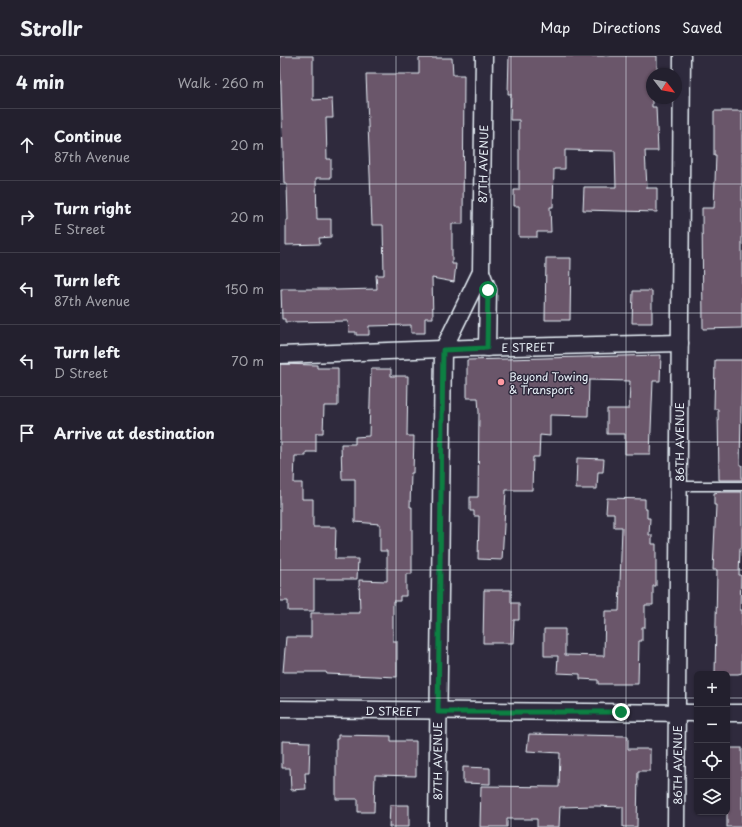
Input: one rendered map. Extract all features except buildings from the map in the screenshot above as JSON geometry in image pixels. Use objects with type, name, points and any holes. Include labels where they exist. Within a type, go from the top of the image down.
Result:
[{"type":"street","name":"87TH AVENUE","points":[[484,56],[481,272],[488,290],[487,348]]},
{"type":"street","name":"86TH AVENUE","points":[[676,827],[682,56]]},
{"type":"street","name":"87TH AVENUE","points":[[437,827],[443,350],[481,272]]},
{"type":"street","name":"E STREET","points":[[280,355],[680,343]]},
{"type":"street","name":"D STREET","points":[[280,709],[438,712],[694,713]]},
{"type":"street","points":[[730,713],[742,713]]},
{"type":"lane","points":[[679,486],[742,486]]},
{"type":"place","name":"Beyond Towing & Transport","points":[[501,382]]},
{"type":"route","points":[[488,290],[487,348],[443,350],[438,712],[621,712]]}]
